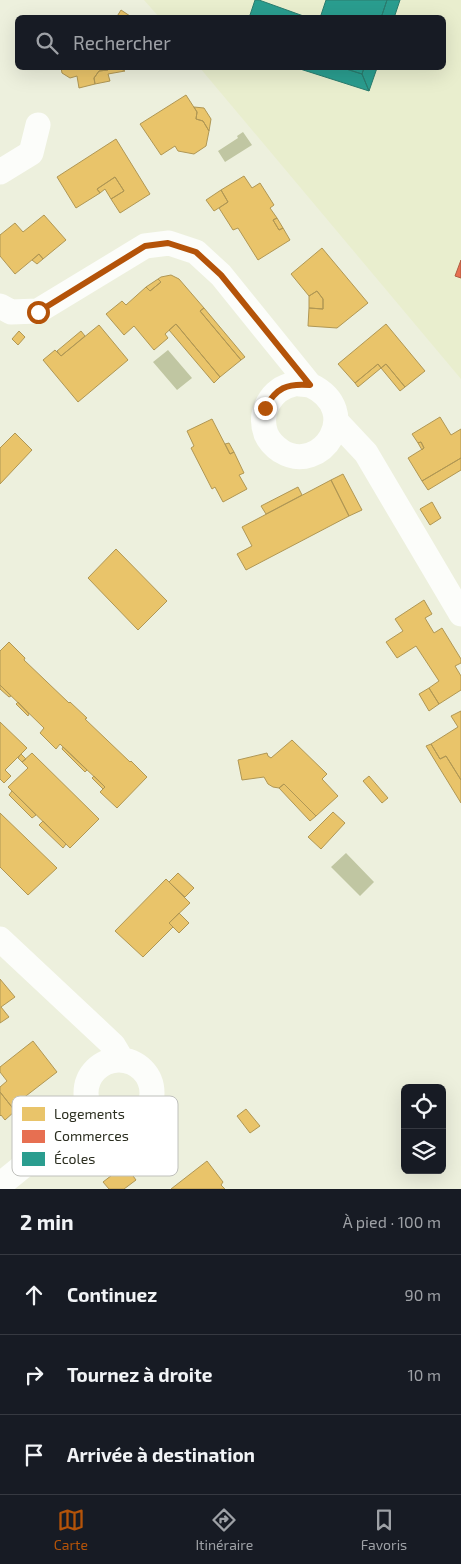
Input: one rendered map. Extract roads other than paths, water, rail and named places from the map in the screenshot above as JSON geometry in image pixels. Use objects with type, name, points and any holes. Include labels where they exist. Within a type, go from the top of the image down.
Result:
[{"type":"street","points":[[0,172],[31,153],[38,125]]},
{"type":"street","points":[[0,306],[11,312],[38,312],[145,246],[168,243],[196,252],[221,275],[310,385]]},
{"type":"street","points":[[296,384],[310,385],[321,390],[335,409],[336,421],[333,435],[325,446],[314,454],[300,457],[286,454],[275,447],[266,436],[263,422],[265,408],[272,396],[283,388],[296,384]]},
{"type":"street","points":[[336,421],[366,453],[461,614]]},
{"type":"street","points":[[0,939],[113,1046],[122,1060]]},
{"type":"street","points":[[85,1096],[87,1081],[100,1064],[111,1060],[122,1060],[132,1062],[142,1069],[152,1087],[152,1096]]},
{"type":"street","points":[[0,1185],[12,1175]]}]
